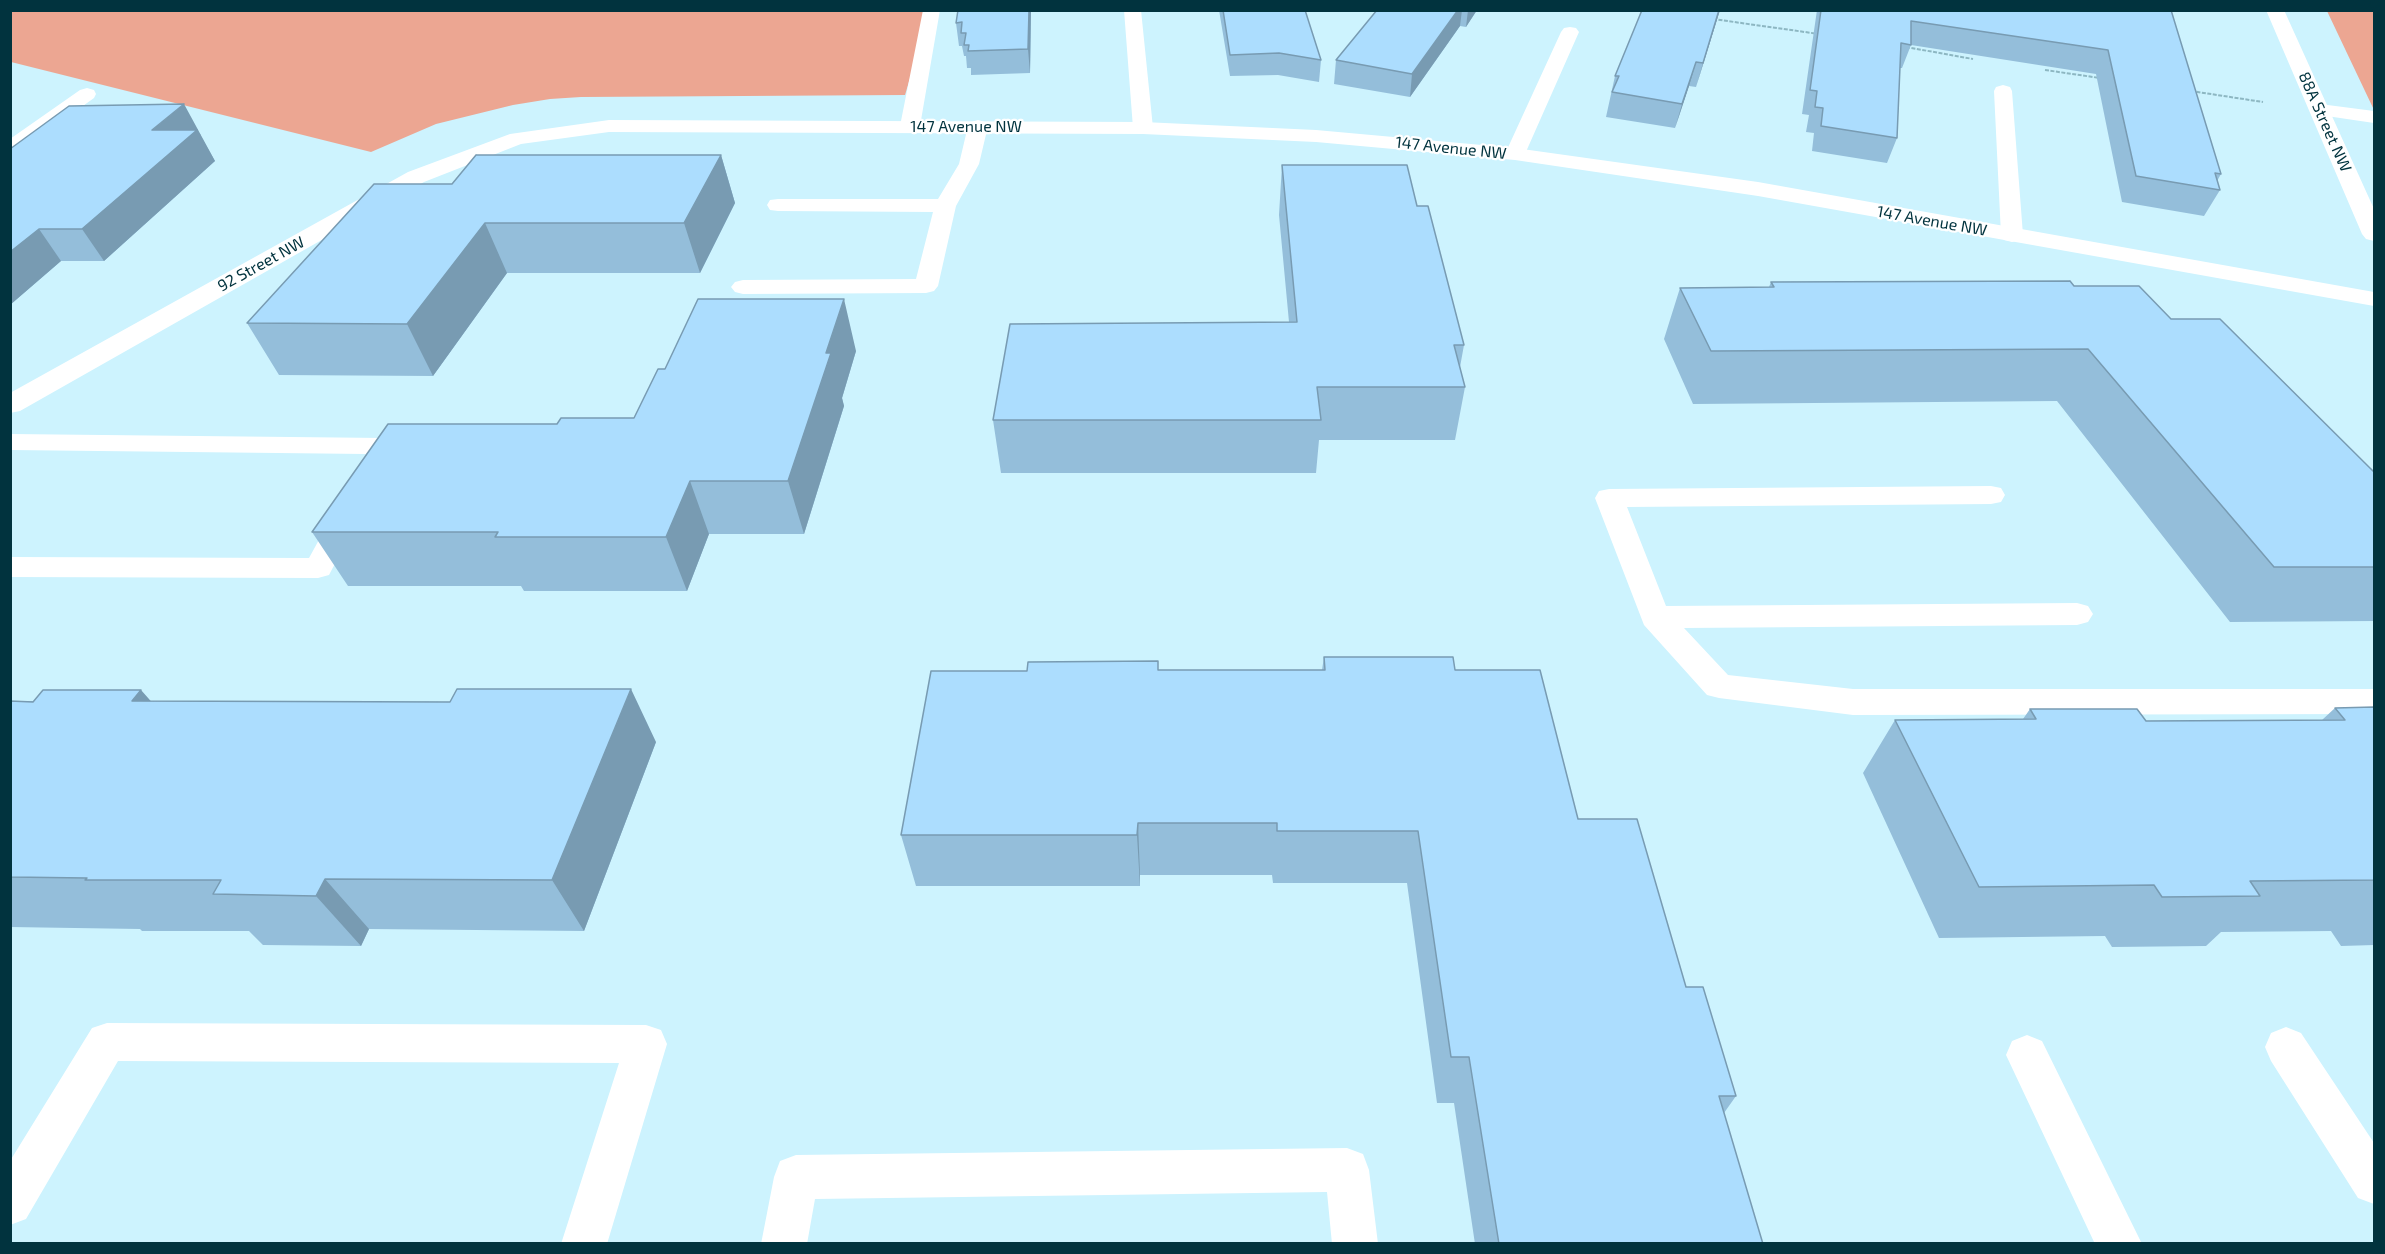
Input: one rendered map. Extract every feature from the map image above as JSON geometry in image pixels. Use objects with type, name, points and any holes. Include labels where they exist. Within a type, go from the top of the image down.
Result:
[{"type":"street","name":"88A Street NW","points":[[2275,10],[2374,234]]},
{"type":"street","name":"147 Avenue NW","points":[[517,138],[609,126],[1143,128],[1316,136],[1515,154],[1758,189],[2374,299]]},
{"type":"street","name":"92 Street NW","points":[[10,405],[416,177],[517,138]]},
{"type":"lane","points":[[910,126],[932,10]]},
{"type":"lane","points":[[1132,10],[1143,128]]},
{"type":"lane","points":[[1515,154],[1570,32]]},
{"type":"lane","points":[[2003,91],[2012,235]]},
{"type":"lane","points":[[10,149],[87,94]]},
{"type":"lane","points":[[2320,110],[2374,117]]},
{"type":"lane","points":[[743,287],[926,286],[945,206],[969,164],[978,126]]},
{"type":"lane","points":[[778,205],[945,206]]},
{"type":"lane","points":[[10,442],[384,446],[318,568],[10,567]]},
{"type":"lane","points":[[1991,495],[1609,498],[1655,616],[1719,686],[1853,702],[2374,702]]},
{"type":"lane","points":[[1655,616],[2077,614]]},
{"type":"lane","points":[[10,1203],[106,1042],[646,1044],[584,1244]]},
{"type":"lane","points":[[2286,1047],[2374,1182]]},
{"type":"lane","points":[[2027,1055],[2119,1244]]},
{"type":"lane","points":[[784,1244],[796,1177],[1347,1170],[1355,1244]]},
{"type":"shaded area","points":[[10,11],[930,11],[905,95],[550,99],[513,105],[436,124],[371,152],[11,62]]},
{"type":"shaded area","points":[[2327,11],[2374,11],[2374,110]]},
{"type":"building","points":[[958,10],[1029,10],[1028,49],[968,51],[969,45],[964,45],[966,33],[961,33],[962,22],[956,23]]},
{"type":"building","points":[[1223,10],[1305,10],[1321,60],[1279,53],[1230,55]]},
{"type":"building","points":[[1377,10],[1458,10],[1412,74],[1336,60]]},
{"type":"building","points":[[1642,10],[1719,10],[1703,63],[1696,62],[1682,104],[1612,92],[1619,76],[1615,76]]},
{"type":"building","points":[[1821,10],[2171,10],[2221,174],[2215,173],[2220,190],[2136,176],[2108,50],[1911,21],[1911,45],[1901,43],[1897,138],[1821,126],[1823,108],[1815,107],[1817,91],[1810,90]]},
{"type":"building","points":[[184,104],[152,130],[197,130],[82,229],[39,229],[10,252],[10,149],[69,106]]},
{"type":"building","points":[[476,155],[721,155],[684,223],[485,223],[407,324],[247,323],[374,184],[452,184]]},
{"type":"building","points":[[1282,165],[1407,165],[1417,206],[1428,206],[1464,345],[1454,345],[1465,387],[1317,387],[1321,420],[993,420],[1010,324],[1297,322]]},
{"type":"building","points":[[2070,281],[2074,286],[2139,286],[2171,319],[2220,319],[2374,472],[2374,567],[2274,567],[2088,349],[1711,351],[1680,288],[1774,287],[1771,282]]},
{"type":"building","points":[[698,299],[844,299],[826,353],[831,353],[788,481],[690,481],[666,537],[495,537],[498,532],[312,532],[388,424],[557,424],[561,418],[634,418],[658,369],[665,369]]},
{"type":"building","points":[[1324,657],[1453,657],[1455,670],[1540,670],[1578,819],[1637,819],[1686,987],[1703,987],[1736,1096],[1719,1096],[1763,1244],[1499,1244],[1469,1057],[1451,1057],[1418,831],[1277,831],[1277,823],[1138,823],[1137,835],[901,835],[931,671],[1027,671],[1028,662],[1158,661],[1158,670],[1325,670]]},
{"type":"building","points":[[457,689],[631,689],[552,880],[325,879],[316,896],[213,894],[221,880],[85,880],[87,878],[10,877],[10,701],[33,702],[43,690],[141,690],[132,701],[450,702]]},
{"type":"building","points":[[2374,707],[2374,880],[2250,881],[2260,896],[2162,897],[2154,885],[1979,887],[1895,720],[2036,719],[2030,709],[2137,709],[2146,721],[2345,720],[2335,708]]}]
